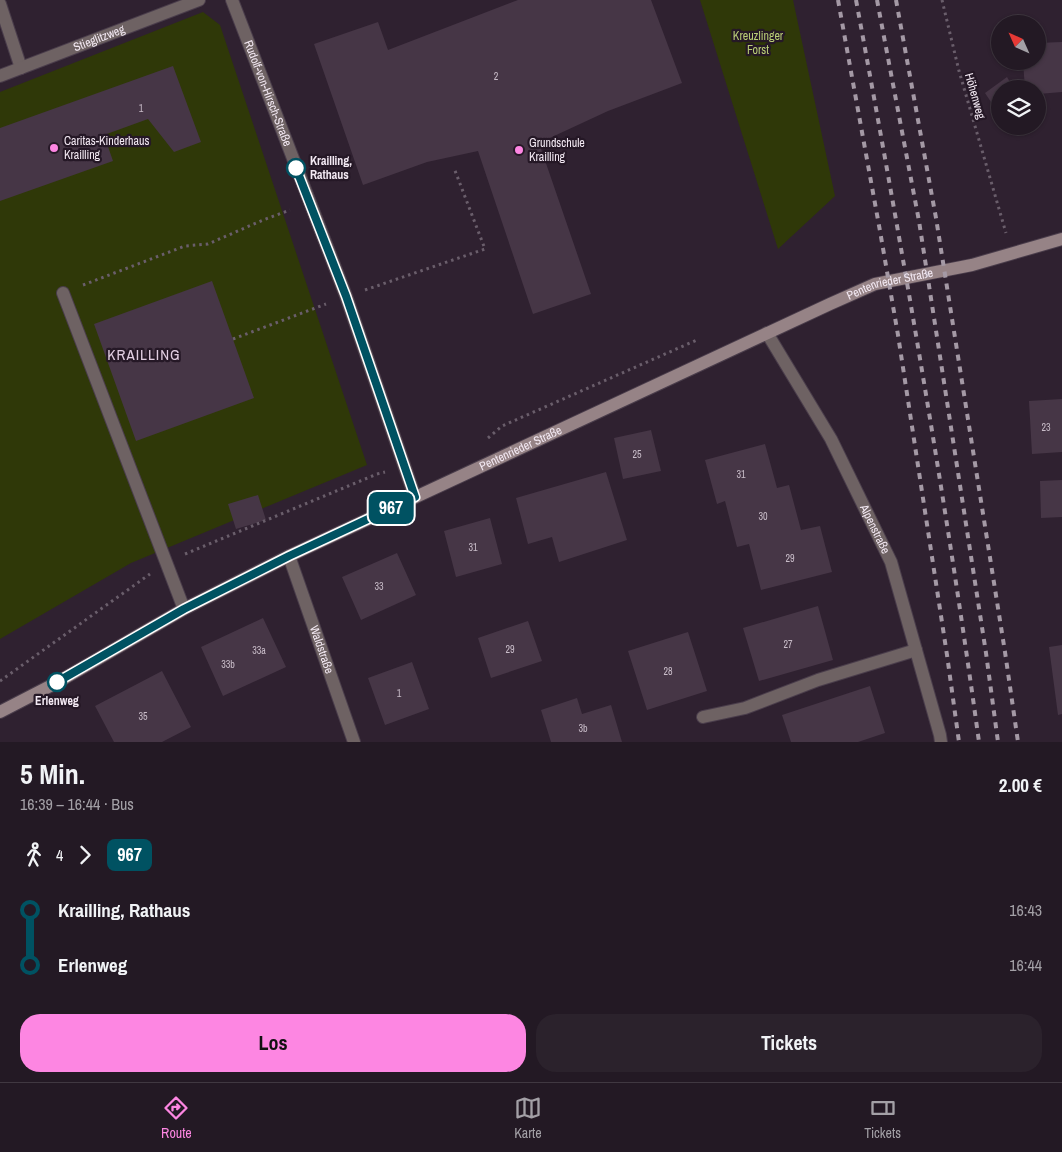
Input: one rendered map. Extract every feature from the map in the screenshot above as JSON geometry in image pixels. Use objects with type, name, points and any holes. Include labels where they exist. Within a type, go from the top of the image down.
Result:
[{"type":"street","name":"Stieglitzweg","points":[[0,76],[199,0]]},
{"type":"street","name":"Rudolf-von-Hirsch-Straße","points":[[232,0],[346,296],[415,497]]},
{"type":"street","points":[[0,4],[22,68]]},
{"type":"street","name":"Pentenrieder Straße","points":[[0,712],[56,683],[184,609],[289,556],[875,284],[972,265],[1062,239]]},
{"type":"street","points":[[63,292],[184,609]]},
{"type":"street","name":"Alpenstraße","points":[[767,333],[832,439],[891,562],[941,742]]},
{"type":"street","name":"Waldstraße","points":[[289,556],[354,742]]},
{"type":"street","points":[[703,717],[745,708],[818,680],[916,650]]},
{"type":"path","name":"Höhenweg","points":[[942,0],[959,71],[1006,232],[1010,253]]},
{"type":"path","points":[[233,339],[346,296],[485,249],[454,168]]},
{"type":"path","points":[[63,292],[185,246],[208,244],[263,220],[310,203]]},
{"type":"green space","name":"Kreuzlinger Forst","points":[[700,0],[793,0],[835,196],[778,249]]},
{"type":"green space","points":[[203,12],[220,25],[367,465],[131,563],[0,639],[0,92]]},
{"type":"building","points":[[518,0],[651,0],[682,83],[608,111],[539,143],[591,294],[533,314],[478,151],[427,162],[363,185],[314,44],[378,22],[388,50]]},
{"type":"building","points":[[1062,42],[1062,92],[1046,93],[1046,80],[1024,80],[1024,70],[1046,70],[1046,43]]},
{"type":"building","points":[[173,66],[201,142],[174,152],[148,119],[104,135],[113,161],[0,201],[0,128]]},
{"type":"building","points":[[991,89],[991,102],[985,93]]},
{"type":"building","points":[[212,281],[254,398],[136,441],[94,324]]},
{"type":"building","points":[[1062,399],[1062,452],[1032,454],[1029,401]]},
{"type":"building","points":[[651,430],[661,471],[623,479],[614,438]]},
{"type":"building","points":[[765,444],[777,488],[789,485],[801,530],[820,526],[832,572],[761,590],[749,544],[737,547],[725,501],[717,504],[705,460]]},
{"type":"building","points":[[606,472],[627,540],[559,562],[552,537],[528,544],[516,498]]},
{"type":"building","points":[[1062,480],[1062,517],[1041,518],[1040,481]]},
{"type":"building","points":[[258,495],[266,520],[236,529],[228,504]]},
{"type":"building","points":[[490,518],[502,564],[456,577],[444,531]]},
{"type":"building","points":[[397,553],[416,595],[361,620],[342,577]]},
{"type":"building","points":[[818,606],[833,660],[759,681],[743,628]]},
{"type":"building","points":[[263,618],[286,667],[223,696],[201,647]]},
{"type":"building","points":[[528,621],[542,661],[491,678],[478,638]]},
{"type":"building","points":[[688,632],[707,691],[647,710],[628,651]]},
{"type":"building","points":[[1062,645],[1062,714],[1058,715],[1049,647]]},
{"type":"building","points":[[412,662],[429,709],[385,725],[368,678]]},
{"type":"building","points":[[162,671],[191,727],[162,742],[114,742],[95,706]]},
{"type":"building","points":[[870,686],[885,733],[858,742],[791,742],[782,715]]},
{"type":"building","points":[[577,698],[582,714],[611,705],[622,742],[551,742],[541,710]]},
{"type":"railway","points":[[838,0],[898,335],[959,742]]},
{"type":"railway","points":[[856,0],[922,371],[952,556],[979,742]]},
{"type":"railway","points":[[877,0],[919,221],[998,742]]},
{"type":"railway","points":[[896,0],[936,218],[1018,742]]},
{"type":"bus line","name":"967","points":[[57,682],[184,609],[289,556],[415,497],[346,296],[296,168]]},
{"type":"place","name":"Caritas-Kinderhaus Krailling","points":[[54,148]]},
{"type":"place","name":"Grundschule Krailling","points":[[519,150]]},
{"type":"place","name":"Krailling, Rathaus","points":[[296,168]]},
{"type":"place","name":"Erlenweg","points":[[57,682]]},
{"type":"district","name":"KRAILLING","points":[[144,354]]}]
